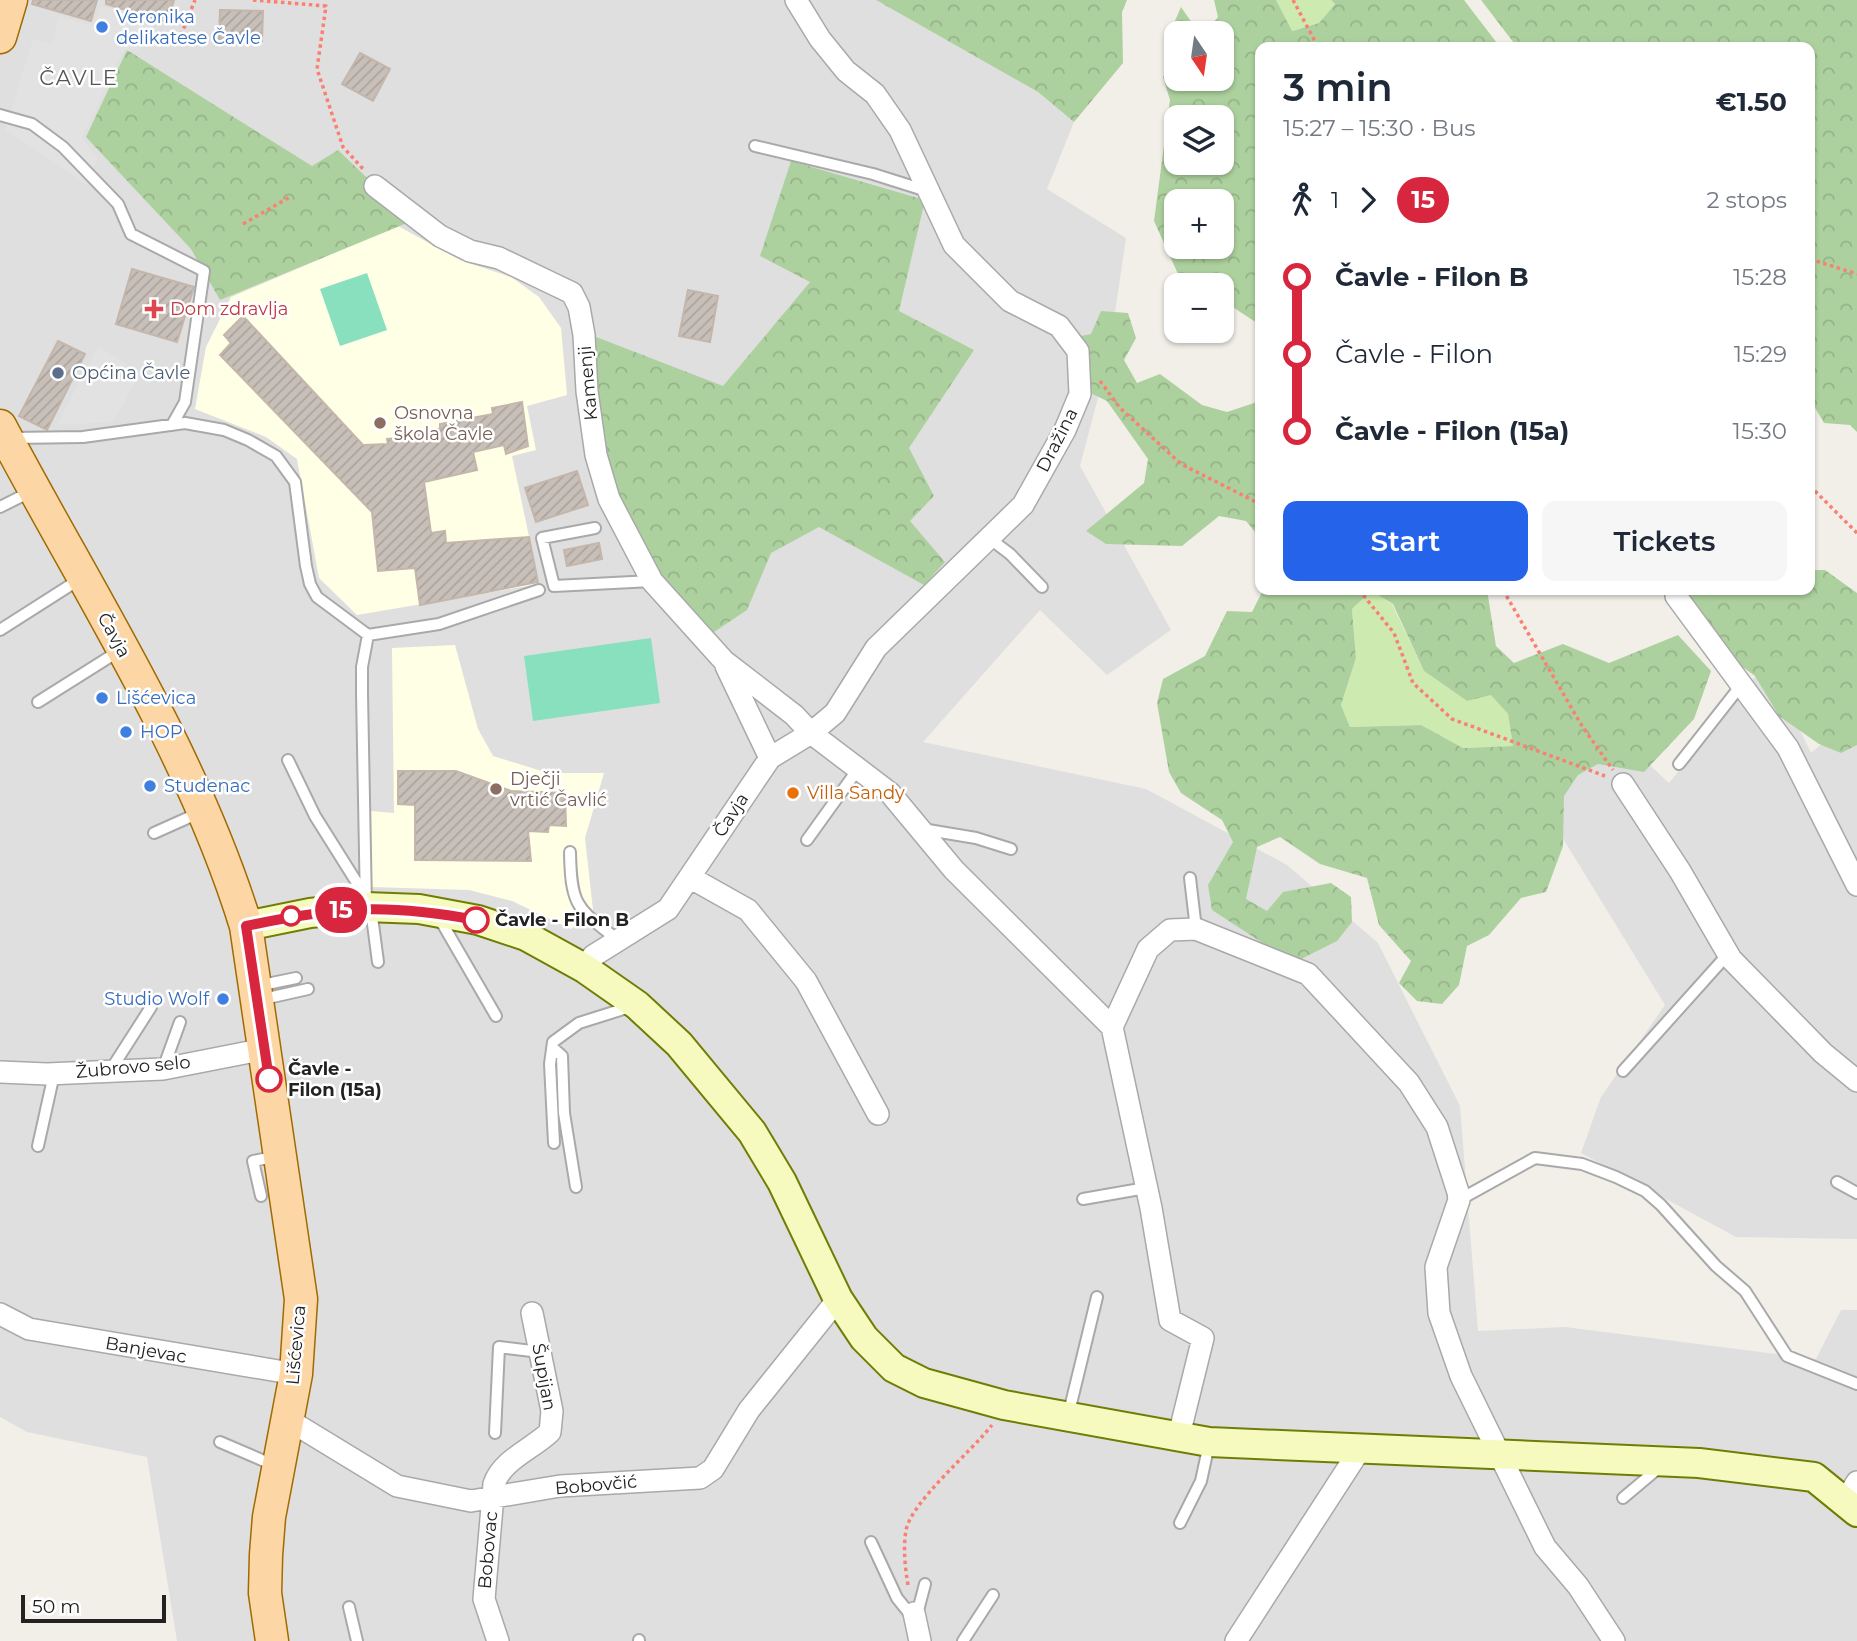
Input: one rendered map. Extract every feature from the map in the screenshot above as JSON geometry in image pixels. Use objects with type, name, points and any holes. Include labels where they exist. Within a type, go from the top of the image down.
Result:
[{"type":"main road","points":[[0,37],[11,0]]},
{"type":"main road","name":"Čavja","points":[[7,444],[183,760],[246,926],[265,1049]]},
{"type":"main road","points":[[246,926],[367,903],[478,920],[526,936],[584,968],[637,1005],[679,1044],[752,1132],[782,1182],[838,1300],[864,1338],[894,1368],[924,1383],[1004,1405],[1209,1442],[1667,1461],[1814,1477],[1853,1499]]},
{"type":"main road","name":"Lišćevica","points":[[265,1049],[301,1299],[296,1374],[278,1467],[266,1555],[265,1593],[272,1641]]},
{"type":"street","points":[[796,0],[820,39],[846,71],[875,94],[900,130],[954,244],[1010,301],[1059,326],[1078,351]]},
{"type":"street","name":"Kamenji","points":[[370,178],[440,236],[470,251],[499,258],[572,293],[579,307],[584,335],[587,391],[596,455],[609,499],[652,581],[724,661],[794,715],[811,733]]},
{"type":"street","name":"Dražina","points":[[811,733],[835,713],[877,648],[1023,505],[1065,430],[1080,394],[1078,351]]},
{"type":"street","points":[[1676,596],[1788,748],[1857,885]]},
{"type":"street","name":"Kamenji","points":[[724,661],[770,758]]},
{"type":"street","points":[[811,733],[890,793],[954,870],[1112,1027],[1170,1320],[1203,1338],[1179,1435]]},
{"type":"street","name":"Čavja","points":[[584,968],[593,956],[668,909],[770,758],[811,733]]},
{"type":"street","points":[[1623,784],[1680,871],[1728,954],[1823,1054],[1857,1081]]},
{"type":"street","points":[[691,878],[748,910],[806,981],[878,1114]]},
{"type":"street","points":[[1112,1027],[1148,949],[1170,930],[1196,929],[1308,974],[1409,1083],[1437,1127],[1459,1200],[1436,1267],[1439,1313],[1461,1376],[1502,1454],[1545,1546],[1578,1586],[1614,1641]]},
{"type":"street","name":"Žubrovo selo","points":[[0,1072],[54,1074],[163,1069],[265,1049]]},
{"type":"street","name":"Bobovčić","points":[[287,1419],[397,1486],[471,1501],[492,1500],[560,1486],[699,1478],[713,1469],[749,1410],[838,1300]]},
{"type":"street","name":"Šupijan","points":[[492,1500],[498,1474],[550,1432],[552,1411],[532,1313]]},
{"type":"street","name":"Banjevac","points":[[0,1314],[29,1329],[296,1374]]},
{"type":"street","points":[[1240,1639],[1362,1448]]},
{"type":"street","name":"Bobovac","points":[[492,1500],[484,1599],[498,1641]]},
{"type":"lane","points":[[0,115],[32,124],[63,147],[118,204],[131,234],[204,271],[186,402],[172,425]]},
{"type":"lane","points":[[755,146],[873,174],[929,192]]},
{"type":"lane","points":[[7,444],[200,424],[248,440],[281,462],[295,482],[310,584],[317,597],[368,635],[439,624],[539,590]]},
{"type":"lane","points":[[0,508],[35,490]]},
{"type":"lane","points":[[595,528],[542,538],[554,586],[652,581]]},
{"type":"lane","points":[[989,538],[1010,554],[1042,587]]},
{"type":"lane","points":[[0,630],[83,578]]},
{"type":"lane","points":[[368,635],[362,667],[367,903],[378,962]]},
{"type":"lane","points":[[38,702],[122,649]]},
{"type":"lane","points":[[1679,764],[1742,684]]},
{"type":"lane","points":[[288,760],[315,816],[367,903]]},
{"type":"lane","points":[[807,840],[858,769]]},
{"type":"lane","points":[[154,833],[204,811]]},
{"type":"lane","points":[[919,829],[976,838],[1011,849]]},
{"type":"lane","points":[[570,852],[573,894],[578,908],[619,941]]},
{"type":"lane","points":[[1190,878],[1196,929]]},
{"type":"lane","points":[[435,912],[496,1017]]},
{"type":"lane","points":[[1623,1071],[1728,954]]},
{"type":"lane","points":[[257,993],[296,978]]},
{"type":"lane","points":[[257,993],[307,989]]},
{"type":"lane","points":[[554,1143],[550,1064],[552,1048],[563,1033],[579,1023],[637,1005]]},
{"type":"lane","points":[[110,1071],[151,1007]]},
{"type":"lane","points":[[163,1069],[180,1022]]},
{"type":"lane","points":[[552,1048],[562,1056],[564,1113],[576,1187]]},
{"type":"lane","points":[[38,1146],[54,1074]]},
{"type":"lane","points":[[261,1196],[253,1161],[280,1156]]},
{"type":"lane","points":[[1459,1200],[1535,1158],[1581,1164],[1616,1177],[1645,1191],[1661,1205],[1716,1266],[1745,1292],[1787,1356],[1857,1384]]},
{"type":"lane","points":[[1837,1182],[1857,1193]]},
{"type":"lane","points":[[1083,1199],[1146,1188]]},
{"type":"lane","points":[[1068,1416],[1097,1297]]},
{"type":"lane","points":[[495,1433],[499,1347],[540,1352]]},
{"type":"lane","points":[[219,1442],[278,1467]]},
{"type":"lane","points":[[1180,1523],[1201,1482],[1209,1442]]},
{"type":"lane","points":[[1623,1498],[1667,1461]]},
{"type":"lane","points":[[871,1542],[897,1598],[916,1625]]},
{"type":"lane","points":[[916,1625],[925,1584]]},
{"type":"lane","points":[[963,1641],[993,1595]]},
{"type":"lane","points":[[349,1607],[357,1641]]},
{"type":"path","points":[[181,35],[195,0]]},
{"type":"path","points":[[253,0],[326,6],[317,69],[343,147],[370,178]]},
{"type":"path","points":[[1293,0],[1315,42]]},
{"type":"path","points":[[243,224],[290,197]]},
{"type":"path","points":[[1815,260],[1857,274]]},
{"type":"path","points":[[1078,351],[1120,408],[1181,464],[1255,501]]},
{"type":"path","points":[[1815,491],[1857,533]]},
{"type":"path","points":[[1363,595],[1394,633],[1413,683],[1452,719],[1548,752],[1623,784]]},
{"type":"path","points":[[1506,595],[1582,726],[1623,784]]},
{"type":"path","points":[[916,1625],[904,1563],[906,1528],[935,1486],[992,1426],[1004,1405]]},
{"type":"shaded area","points":[[0,0],[876,0],[1038,92],[1074,122],[1047,189],[1126,238],[1108,360],[1080,466],[1171,630],[1107,675],[1040,610],[923,742],[1146,789],[1287,865],[1378,943],[1460,1106],[1478,1331],[1565,1327],[1816,1359],[1841,1310],[1857,1310],[1857,1641],[177,1641],[147,1457],[27,1432],[0,1417]]},
{"type":"shaded area","points":[[101,6],[157,20],[139,49],[123,51],[82,138],[98,158],[86,186],[5,130],[33,39],[52,44],[59,17],[95,26]]},
{"type":"shaded area","name":"Osnovna škola Čavle","points":[[398,226],[460,260],[511,277],[539,297],[561,328],[567,395],[527,406],[536,450],[512,456],[539,584],[357,615],[319,578],[297,459],[266,437],[195,409],[206,347],[231,297]]},
{"type":"shaded area","points":[[98,346],[141,373],[113,422],[57,425]]},
{"type":"shaded area","name":"Dječji vrtić Čavlić","points":[[455,645],[478,729],[493,756],[548,773],[604,773],[585,838],[593,910],[571,929],[512,901],[469,890],[372,887],[371,811],[394,813],[392,648]]},
{"type":"shaded area","points":[[1767,662],[1811,753],[1846,723],[1857,745],[1857,1239],[1736,1237],[1581,1153],[1601,1097],[1665,1005],[1540,801],[1622,739],[1669,783]]},
{"type":"green space","points":[[876,0],[1127,0],[1122,12],[1123,63],[1074,122],[1038,92]]},
{"type":"green space","points":[[1214,0],[1276,0],[1292,31],[1319,23],[1335,4],[1331,0],[1464,0],[1496,42],[1255,42],[1255,322],[1234,308],[1234,273],[1178,273],[1171,259],[1234,259],[1234,189],[1164,189],[1164,243],[1154,221],[1164,145],[1164,175],[1234,175],[1234,105],[1169,105],[1167,91],[1234,91],[1234,21],[1215,21],[1218,17]]},
{"type":"green space","points":[[1276,0],[1331,0],[1335,4],[1319,23],[1291,31]]},
{"type":"green space","points":[[1481,0],[1857,0],[1857,432],[1850,425],[1824,423],[1815,408],[1815,42],[1513,42]]},
{"type":"green space","points":[[1181,7],[1191,21],[1175,21]]},
{"type":"green space","points":[[127,50],[312,166],[338,150],[412,221],[220,300],[191,249],[86,137]]},
{"type":"green space","points":[[791,161],[925,200],[899,311],[974,350],[909,448],[934,496],[910,521],[945,562],[924,585],[819,527],[771,553],[747,610],[708,636],[657,573],[612,489],[591,335],[723,386],[810,282],[760,256]]},
{"type":"green space","points":[[367,273],[387,330],[340,346],[320,289]]},
{"type":"green space","points":[[1101,311],[1128,313],[1136,338],[1124,360],[1137,383],[1160,374],[1202,405],[1227,412],[1255,403],[1255,532],[1246,521],[1219,516],[1182,546],[1106,544],[1086,531],[1144,483],[1148,459],[1107,401],[1084,390],[1088,368],[1081,336],[1091,334]]},
{"type":"green space","points":[[1815,570],[1825,570],[1857,593],[1857,745],[1841,753],[1819,744],[1779,716],[1755,676],[1692,630],[1678,595],[1815,595]]},
{"type":"green space","points":[[1260,595],[1367,595],[1352,609],[1356,658],[1341,705],[1350,727],[1421,725],[1463,748],[1513,746],[1508,714],[1491,695],[1467,701],[1424,671],[1393,604],[1378,595],[1488,595],[1496,646],[1514,663],[1563,644],[1609,663],[1678,635],[1711,671],[1694,719],[1644,772],[1598,764],[1578,775],[1564,796],[1563,846],[1546,892],[1521,898],[1489,935],[1467,946],[1459,985],[1442,1004],[1417,1001],[1399,983],[1411,961],[1379,925],[1367,878],[1320,864],[1280,837],[1257,847],[1246,899],[1267,911],[1283,892],[1331,883],[1351,897],[1352,922],[1337,941],[1293,963],[1212,910],[1208,885],[1233,842],[1222,820],[1181,793],[1169,772],[1157,703],[1163,679],[1205,656],[1227,611],[1252,612]]},
{"type":"green space","points":[[1367,595],[1377,595],[1392,604],[1424,671],[1467,701],[1491,694],[1508,714],[1513,746],[1463,748],[1420,725],[1350,727],[1341,705],[1356,658],[1352,609]]},
{"type":"green space","points":[[651,638],[660,703],[533,721],[524,656]]},
{"type":"building","points":[[33,0],[97,0],[91,21],[32,4]]},
{"type":"building","points":[[106,0],[174,0],[167,22],[106,4]]},
{"type":"building","points":[[220,10],[263,11],[262,41],[219,39]]},
{"type":"building","points":[[360,53],[390,69],[373,101],[342,84]]},
{"type":"building","name":"Dom zdravlja","points":[[132,269],[194,287],[177,342],[116,324]]},
{"type":"building","points":[[688,290],[718,296],[710,342],[679,336]]},
{"type":"building","points":[[243,316],[363,445],[388,444],[387,439],[413,437],[412,432],[440,429],[440,424],[493,414],[492,408],[522,402],[528,446],[506,454],[504,445],[473,452],[477,470],[424,482],[431,533],[445,531],[446,543],[529,537],[538,582],[420,605],[415,568],[378,571],[372,512],[220,355],[231,343],[224,335]]},
{"type":"building","name":"Općina Čavle","points":[[58,341],[85,354],[47,430],[19,416]]},
{"type":"building","points":[[577,471],[588,505],[536,522],[525,488]]},
{"type":"building","points":[[599,543],[602,559],[567,566],[564,550]]},
{"type":"building","points":[[398,771],[456,771],[511,791],[565,793],[566,826],[549,825],[548,832],[528,831],[531,861],[415,860],[415,805],[398,804]]},
{"type":"bus line","name":"15","points":[[269,1079],[246,926],[310,913],[366,907],[419,909],[476,920]]},
{"type":"place","name":"Veronika delikatese Čavle","points":[[102,27]]},
{"type":"place","name":"Dom zdravlja","points":[[154,309]]},
{"type":"place","name":"Općina Čavle","points":[[58,373]]},
{"type":"place","name":"Osnovna škola Čavle","points":[[380,423]]},
{"type":"place","name":"Lišćevica","points":[[102,698]]},
{"type":"place","name":"HOP","points":[[126,732]]},
{"type":"place","name":"Studenac","points":[[150,786]]},
{"type":"place","name":"Dječji vrtić Čavlić","points":[[496,789]]},
{"type":"place","name":"Villa Sandy","points":[[793,793]]},
{"type":"place","name":"Čavle - Filon B","points":[[476,920]]},
{"type":"place","name":"Studio Wolf","points":[[223,999]]},
{"type":"place","name":"Čavle - Filon (15a)","points":[[269,1079]]},
{"type":"district","name":"ČAVLE","points":[[79,78]]}]
